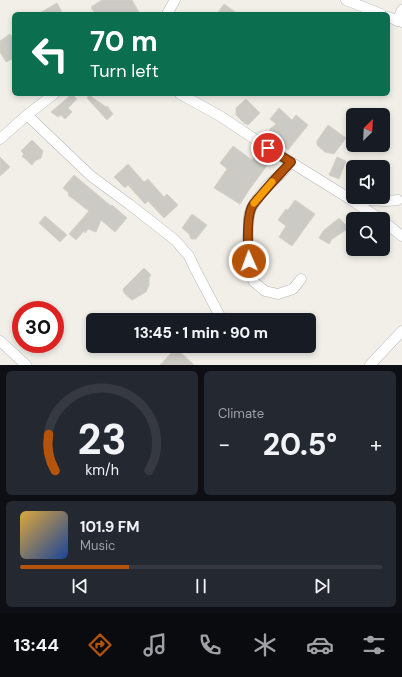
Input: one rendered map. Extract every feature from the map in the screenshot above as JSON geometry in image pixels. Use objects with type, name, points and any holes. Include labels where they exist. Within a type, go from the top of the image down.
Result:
[{"type":"street","points":[[168,12],[176,0]]},
{"type":"street","points":[[346,0],[376,12]]},
{"type":"street","points":[[396,20],[402,10]]},
{"type":"street","points":[[0,139],[26,115],[51,96]]},
{"type":"street","points":[[184,96],[220,116],[346,196]]},
{"type":"street","points":[[26,115],[91,176],[130,204],[175,240],[189,256],[218,313]]},
{"type":"street","points":[[291,162],[281,174],[268,185],[251,209],[249,216],[248,237],[250,273],[254,282],[266,291],[278,294],[293,289],[301,279]]},
{"type":"street","points":[[390,201],[398,200]]},
{"type":"street","points":[[358,204],[370,212]]},
{"type":"street","points":[[390,227],[402,236]]},
{"type":"street","points":[[370,365],[402,331]]},
{"type":"street","points":[[0,341],[26,365]]},
{"type":"building","points":[[102,0],[132,0],[139,12],[94,12],[91,7]]},
{"type":"building","points":[[57,3],[62,12],[41,12]]},
{"type":"building","points":[[224,4],[235,12],[218,12]]},
{"type":"building","points":[[10,34],[12,37],[12,59],[6,62],[0,52],[0,41]]},
{"type":"building","points":[[70,96],[74,96],[77,99],[68,108],[72,112],[65,119],[61,115],[58,117],[51,112]]},
{"type":"building","points":[[90,96],[106,107],[107,106],[113,114],[107,120],[87,98]]},
{"type":"building","points":[[246,99],[260,113],[248,125],[236,115],[236,108]]},
{"type":"building","points":[[279,108],[292,120],[296,115],[308,125],[288,150],[269,130],[276,124],[270,119]]},
{"type":"building","points":[[328,125],[346,138],[334,154],[325,152],[317,145],[317,141]]},
{"type":"building","points":[[32,140],[43,151],[41,158],[35,161],[32,165],[22,156],[24,154],[21,151]]},
{"type":"building","points":[[233,146],[252,160],[259,151],[271,160],[240,204],[214,188],[227,169],[220,163]]},
{"type":"building","points":[[0,157],[10,167],[0,176]]},
{"type":"building","points":[[337,157],[346,161],[339,179],[329,175]]},
{"type":"building","points":[[128,164],[144,182],[148,179],[164,197],[167,194],[178,205],[164,218],[148,201],[145,204],[128,185],[125,188],[114,177]]},
{"type":"building","points":[[74,175],[127,218],[115,232],[101,220],[96,232],[88,229],[85,233],[84,231],[76,240],[69,234],[89,211],[68,195],[69,193],[63,188]]},
{"type":"building","points":[[295,200],[315,214],[292,246],[279,237],[286,226],[278,220]]},
{"type":"building","points":[[192,214],[207,225],[196,239],[191,239],[189,234],[182,228]]},
{"type":"building","points":[[45,216],[67,235],[60,242],[39,223]]},
{"type":"building","points":[[339,218],[346,225],[346,230],[332,239],[329,244],[319,238],[323,231]]},
{"type":"building","points":[[144,268],[151,275],[149,278],[149,285],[146,292],[132,300],[124,293],[123,289]]},
{"type":"building","points":[[171,353],[181,353],[194,365],[160,365]]},
{"type":"slow traffic","points":[[254,203],[272,182]]},
{"type":"route","points":[[249,261],[248,237],[249,216],[251,209],[268,185],[281,174],[291,162],[268,148]]}]
